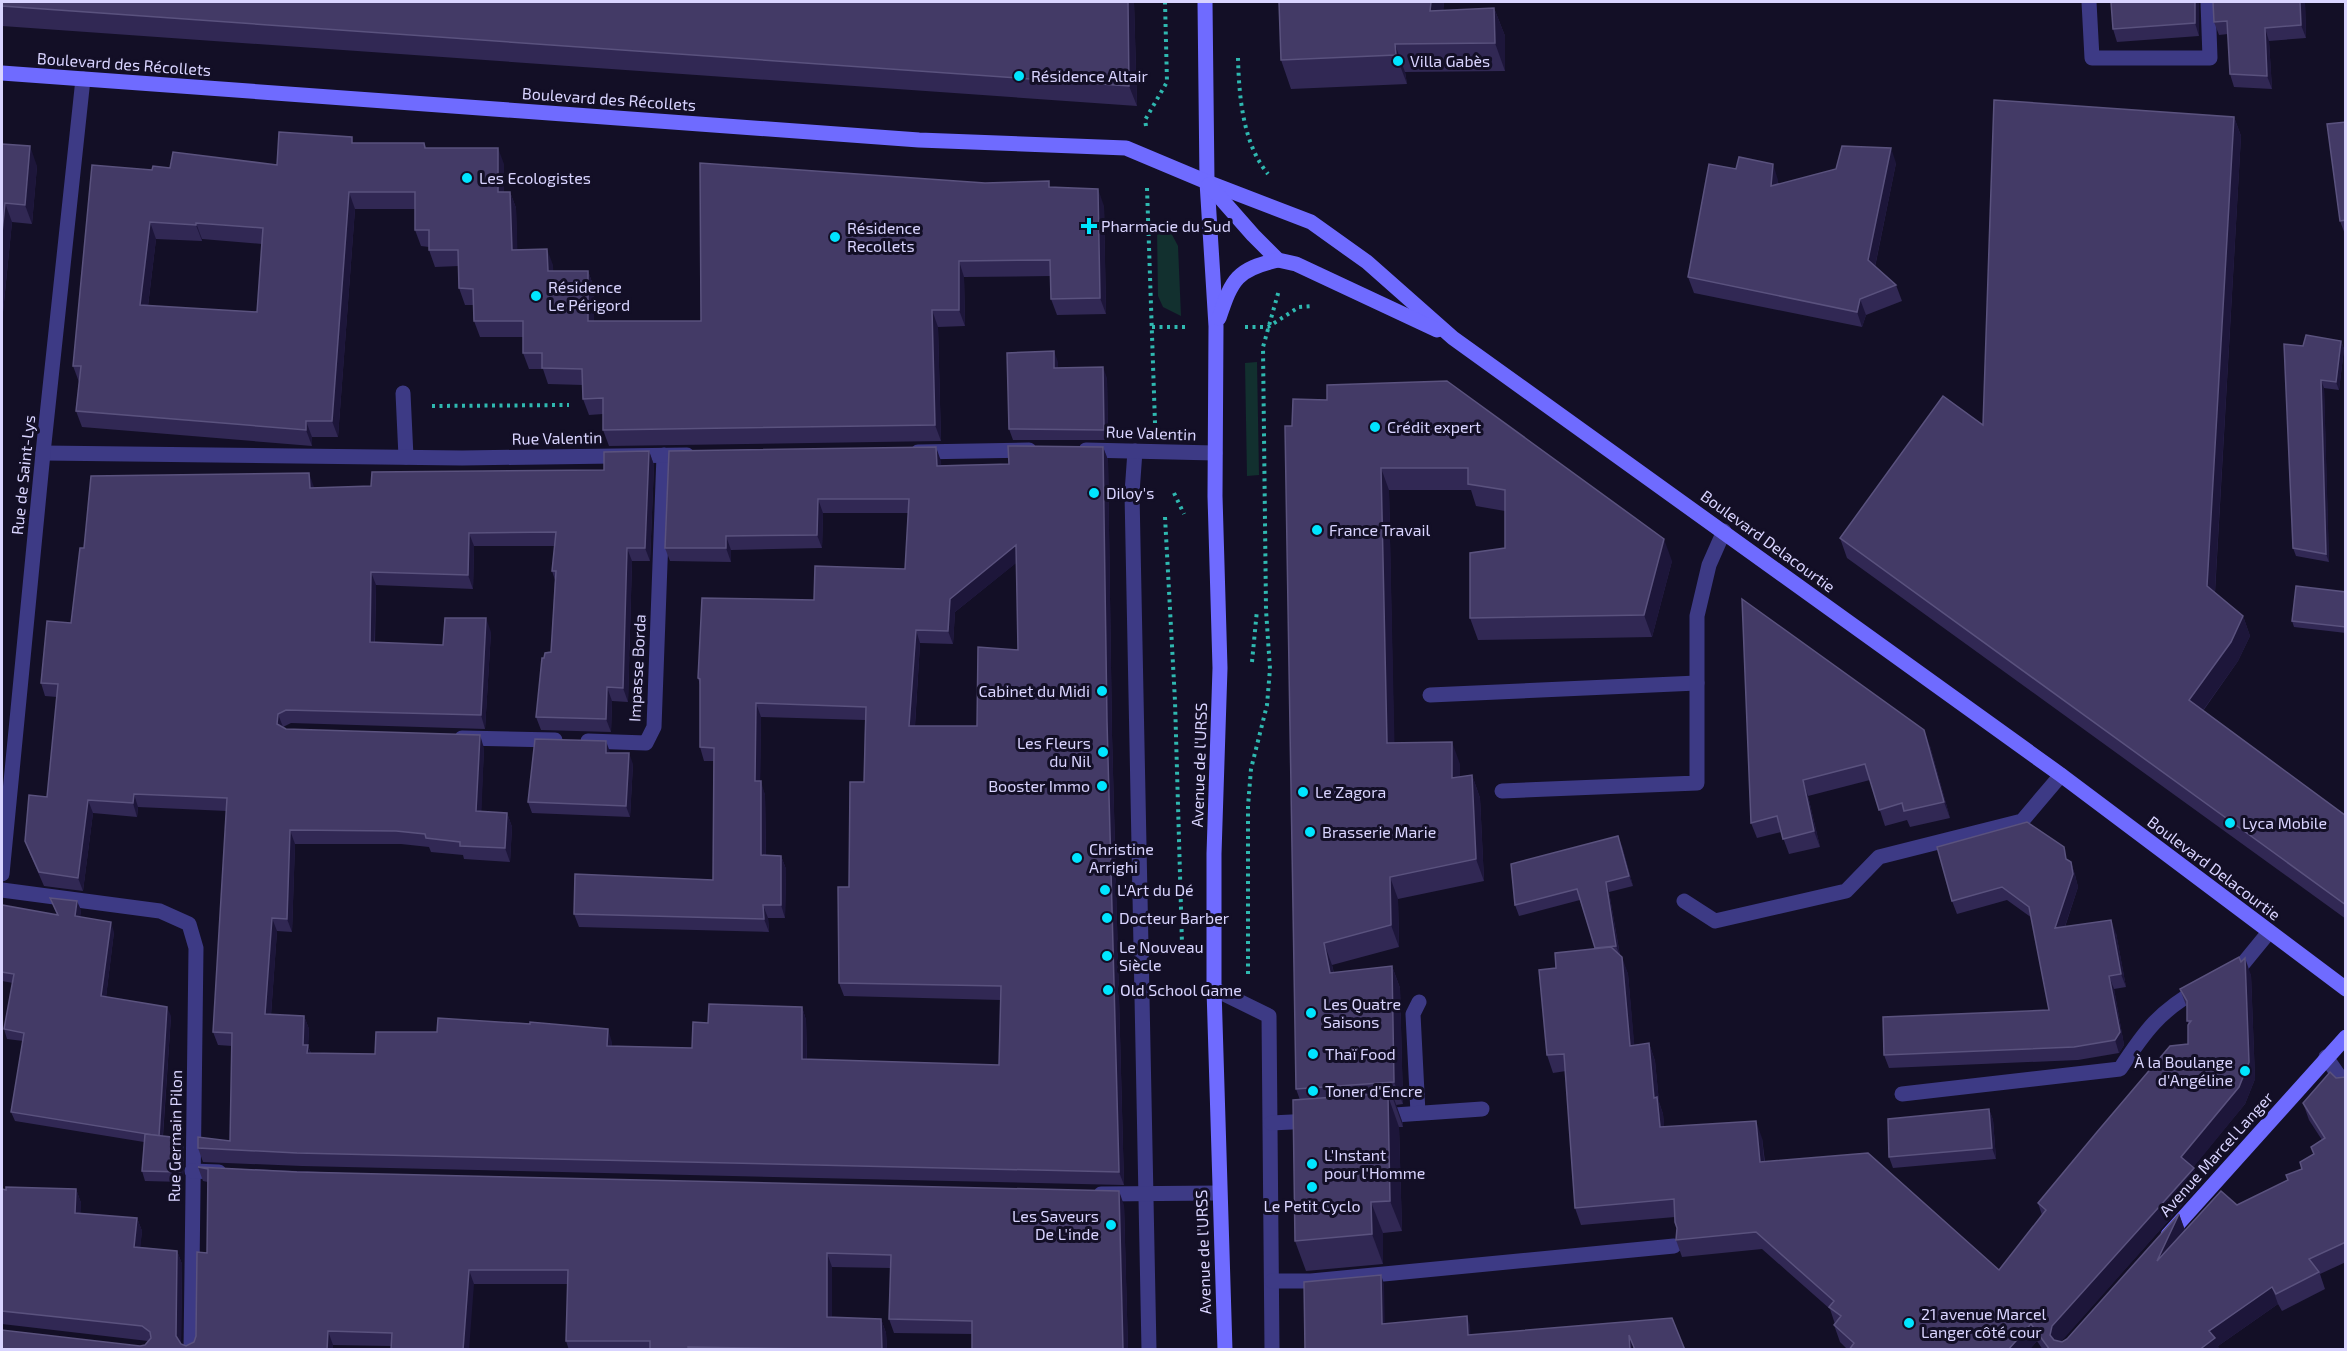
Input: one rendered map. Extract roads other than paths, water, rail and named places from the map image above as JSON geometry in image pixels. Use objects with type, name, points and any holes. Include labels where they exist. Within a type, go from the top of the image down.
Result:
[{"type":"main road","name":"Avenue de l'URSS","points":[[1205,2],[1207,183],[1216,326],[1215,453],[1220,668],[1214,854],[1214,989],[1225,1350]]},
{"type":"main road","name":"Boulevard des Récollets","points":[[2,73],[907,139],[1126,148],[1207,183]]},
{"type":"main road","name":"Boulevard Delacourtie","points":[[1207,183],[1278,260],[1296,264],[1453,338]]},
{"type":"main road","name":"Boulevard Delacourtie","points":[[1207,183],[1295,216],[1320,228],[1367,262],[1453,338],[2061,775],[2346,989]]},
{"type":"main road","points":[[1216,326],[1230,286],[1252,266],[1278,260]]},
{"type":"main road","name":"Avenue Marcel Langer","points":[[2155,1249],[2346,1037]]},
{"type":"street","points":[[2089,2],[2092,58],[2210,58],[2208,2]]},
{"type":"street","name":"Rue de Saint-Lys","points":[[2,874],[43,453],[83,79]]},
{"type":"street","points":[[404,399],[406,457]]},
{"type":"street","points":[[897,452],[1040,450]]},
{"type":"street","name":"Rue Valentin","points":[[1075,450],[1215,453]]},
{"type":"street","points":[[1135,451],[1132,493],[1149,1350]]},
{"type":"street","name":"Rue Valentin","points":[[43,453],[406,457],[697,454]]},
{"type":"street","name":"Impasse Borda","points":[[445,738],[646,743],[654,726],[664,455]]},
{"type":"street","points":[[1502,791],[1697,783],[1697,616],[1709,565],[1724,531]]},
{"type":"street","points":[[1431,695],[1697,683]]},
{"type":"street","points":[[1684,901],[1715,921],[1846,891],[1879,857],[2022,821],[2061,775]]},
{"type":"street","name":"Rue Germain Pilon","points":[[2,890],[160,911],[189,924],[196,948],[191,1350]]},
{"type":"street","points":[[1902,1094],[2120,1069],[2144,1033],[2176,1001],[2242,965],[2269,932]]},
{"type":"street","points":[[1214,989],[1269,1016],[1272,1350]]},
{"type":"street","points":[[1418,1113],[1413,1014],[1419,1002]]},
{"type":"street","points":[[2326,1057],[2346,1086]]},
{"type":"street","points":[[1370,1117],[1482,1109]]},
{"type":"street","points":[[1271,1123],[1327,1119]]},
{"type":"street","points":[[192,1171],[236,1173]]},
{"type":"street","points":[[1081,1194],[1219,1193]]},
{"type":"street","points":[[1272,1281],[1311,1281],[1674,1246]]},
{"type":"place","name":"Villa Gabès","points":[[1398,61]]},
{"type":"place","name":"Résidence Altair","points":[[1019,76]]},
{"type":"place","name":"Les Ecologistes","points":[[467,178]]},
{"type":"place","name":"Pharmacie du Sud","points":[[1089,226]]},
{"type":"place","name":"Résidence Recollets","points":[[835,237]]},
{"type":"place","name":"Résidence Le Périgord","points":[[536,296]]},
{"type":"place","name":"Crédit expert","points":[[1375,427]]},
{"type":"place","name":"Diloy's","points":[[1094,493]]},
{"type":"place","name":"France Travail","points":[[1317,530]]},
{"type":"place","name":"Cabinet du Midi","points":[[1102,691]]},
{"type":"place","name":"Les Fleurs du Nil","points":[[1103,752]]},
{"type":"place","name":"Booster Immo","points":[[1102,786]]},
{"type":"place","name":"Le Zagora","points":[[1303,792]]},
{"type":"place","name":"Lyca Mobile","points":[[2230,823]]},
{"type":"place","name":"Brasserie Marie","points":[[1310,832]]},
{"type":"place","name":"Christine Arrighi","points":[[1077,858]]},
{"type":"place","name":"L'Art du Dé","points":[[1105,890]]},
{"type":"place","name":"Docteur Barber","points":[[1107,918]]},
{"type":"place","name":"Le Nouveau Siècle","points":[[1107,956]]},
{"type":"place","name":"Old School Game","points":[[1108,990]]},
{"type":"place","name":"Les Quatre Saisons","points":[[1311,1013]]},
{"type":"place","name":"Thaï Food","points":[[1313,1054]]},
{"type":"place","name":"À la Boulange d'Angéline","points":[[2245,1071]]},
{"type":"place","name":"Toner d'Encre","points":[[1313,1091]]},
{"type":"place","name":"L'Instant pour l'Homme","points":[[1312,1164]]},
{"type":"place","name":"Le Petit Cyclo","points":[[1312,1187]]},
{"type":"place","name":"Les Saveurs De L'inde","points":[[1111,1225]]},
{"type":"place","name":"21 avenue Marcel Langer côté cour","points":[[1909,1323]]}]
